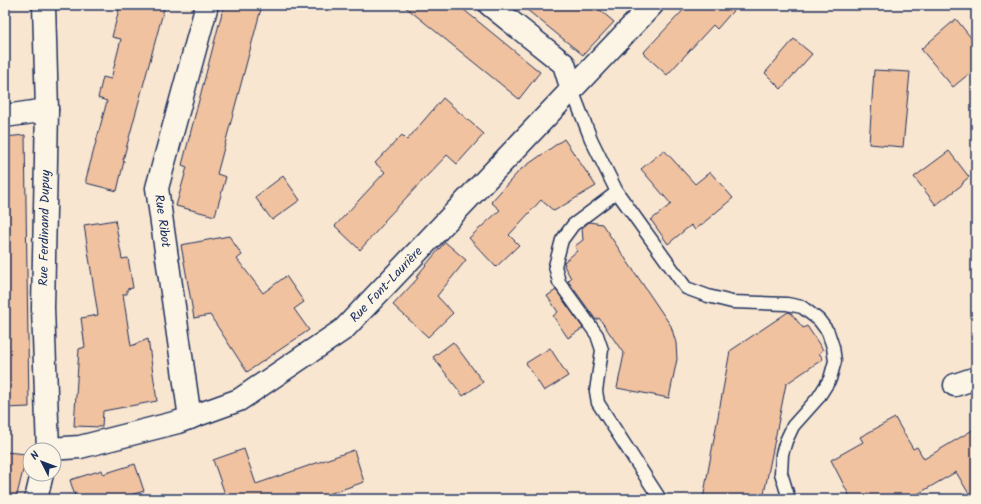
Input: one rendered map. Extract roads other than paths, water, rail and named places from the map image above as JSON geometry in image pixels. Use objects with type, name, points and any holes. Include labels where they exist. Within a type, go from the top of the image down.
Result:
[{"type":"street","name":"Rue Ferdinand Dupuy","points":[[44,5],[47,110],[43,308],[48,442]]},
{"type":"street","name":"Rue Ribot","points":[[190,418],[157,188],[207,5]]},
{"type":"street","points":[[490,5],[564,64],[572,90]]},
{"type":"street","name":"Rue Font-Laurière","points":[[62,448],[80,447],[190,418],[239,400],[344,330],[652,5]]},
{"type":"street","points":[[5,116],[47,110]]},
{"type":"street","points":[[955,385],[976,378]]},
{"type":"street","points":[[36,499],[40,482]]},
{"type":"lane","points":[[572,90],[591,139],[617,192],[686,288],[708,296],[732,302],[787,304],[802,307],[819,320],[828,332],[833,347],[834,361],[830,379],[818,398],[793,426],[782,454],[781,473],[789,499]]},
{"type":"lane","points":[[617,192],[572,225],[562,240],[555,266],[559,282],[597,335],[602,350],[596,391],[598,403],[660,499]]}]
